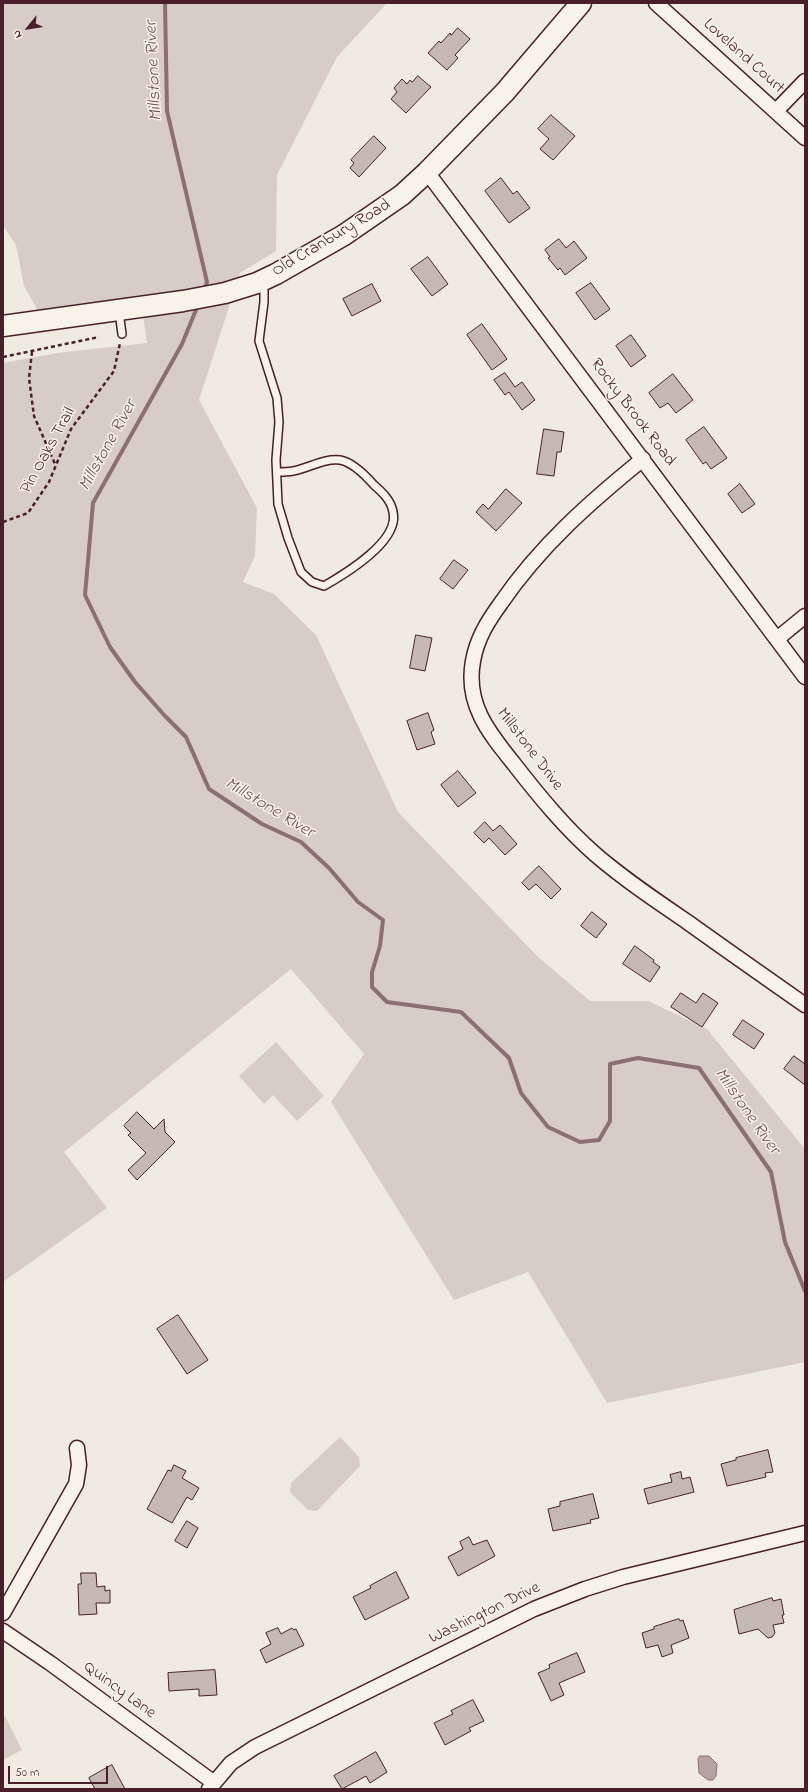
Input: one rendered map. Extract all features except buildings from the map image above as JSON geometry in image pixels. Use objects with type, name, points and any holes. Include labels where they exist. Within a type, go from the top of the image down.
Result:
[{"type":"street","name":"Old Cranbury Road","points":[[3,326],[183,301],[225,293],[261,281],[344,235],[402,195],[428,172],[504,92],[581,3]]},
{"type":"street","name":"Loveland Court","points":[[656,3],[805,138]]},
{"type":"street","points":[[776,111],[805,81]]},
{"type":"street","name":"Rocky Brook Road","points":[[428,172],[805,677]]},
{"type":"street","name":"Millstone Drive","points":[[643,459],[596,497],[565,527],[536,558],[509,591],[485,625],[478,641],[473,662],[472,679],[474,699],[488,731],[534,790],[565,825],[595,854],[628,881],[805,1005]]},
{"type":"street","points":[[777,640],[805,616]]},
{"type":"street","points":[[3,1613],[76,1484],[79,1465],[77,1448]]},
{"type":"street","name":"Washington Drive","points":[[211,1786],[231,1763],[255,1747],[534,1609],[585,1589],[623,1577],[805,1533]]},
{"type":"street","name":"Quincy Lane","points":[[3,1631],[50,1663],[211,1786]]},
{"type":"lane","points":[[261,281],[264,291],[264,302],[259,342],[277,398],[280,422],[276,446],[278,504],[288,538],[301,572],[312,582],[324,586],[352,570],[385,538],[393,524],[394,512],[388,500],[360,470],[341,460],[322,462],[293,471],[278,472]]},
{"type":"lane","points":[[118,310],[122,334]]},
{"type":"path","name":"Pin Oaks Trail","points":[[3,522],[28,512],[49,482],[71,429],[114,371],[122,334]]},
{"type":"path","points":[[3,357],[99,337]]},
{"type":"path","points":[[32,352],[29,378],[34,416],[56,465]]},
{"type":"shaded area","points":[[3,3],[387,3],[337,57],[277,175],[276,251],[240,273],[199,400],[257,508],[255,556],[243,582],[274,594],[316,635],[398,812],[537,956],[590,1001],[648,1001],[707,1029],[805,1149],[805,1362],[607,1403],[528,1272],[454,1300],[331,1102],[364,1054],[291,969],[64,1152],[107,1208],[3,1282],[3,363],[57,353],[147,343],[140,295],[42,318],[24,286],[16,245],[3,226]]},
{"type":"shaded area","points":[[276,1042],[324,1096],[297,1121],[273,1095],[264,1104],[239,1076]]},
{"type":"shaded area","points":[[340,1437],[359,1457],[360,1466],[317,1511],[308,1510],[290,1492],[291,1483]]},
{"type":"shaded area","points":[[5,1716],[22,1750],[3,1760],[3,1718]]},
{"type":"shaded area","points":[[700,1756],[709,1756],[717,1764],[716,1776],[713,1780],[708,1780],[699,1773],[698,1759]]},
{"type":"waterway","name":"Millstone River","points":[[165,3],[167,111],[207,282],[204,291]]},
{"type":"waterway","name":"Millstone River","points":[[198,305],[182,344],[93,503],[85,595],[110,647],[135,682],[186,737],[209,789],[262,824],[301,842],[329,868],[358,902],[383,920],[380,946],[372,972],[372,987],[387,1002],[461,1012],[509,1058],[521,1093],[548,1127],[580,1142],[599,1140],[610,1121],[610,1064],[638,1058],[699,1068],[771,1172],[785,1242],[805,1291]]}]
